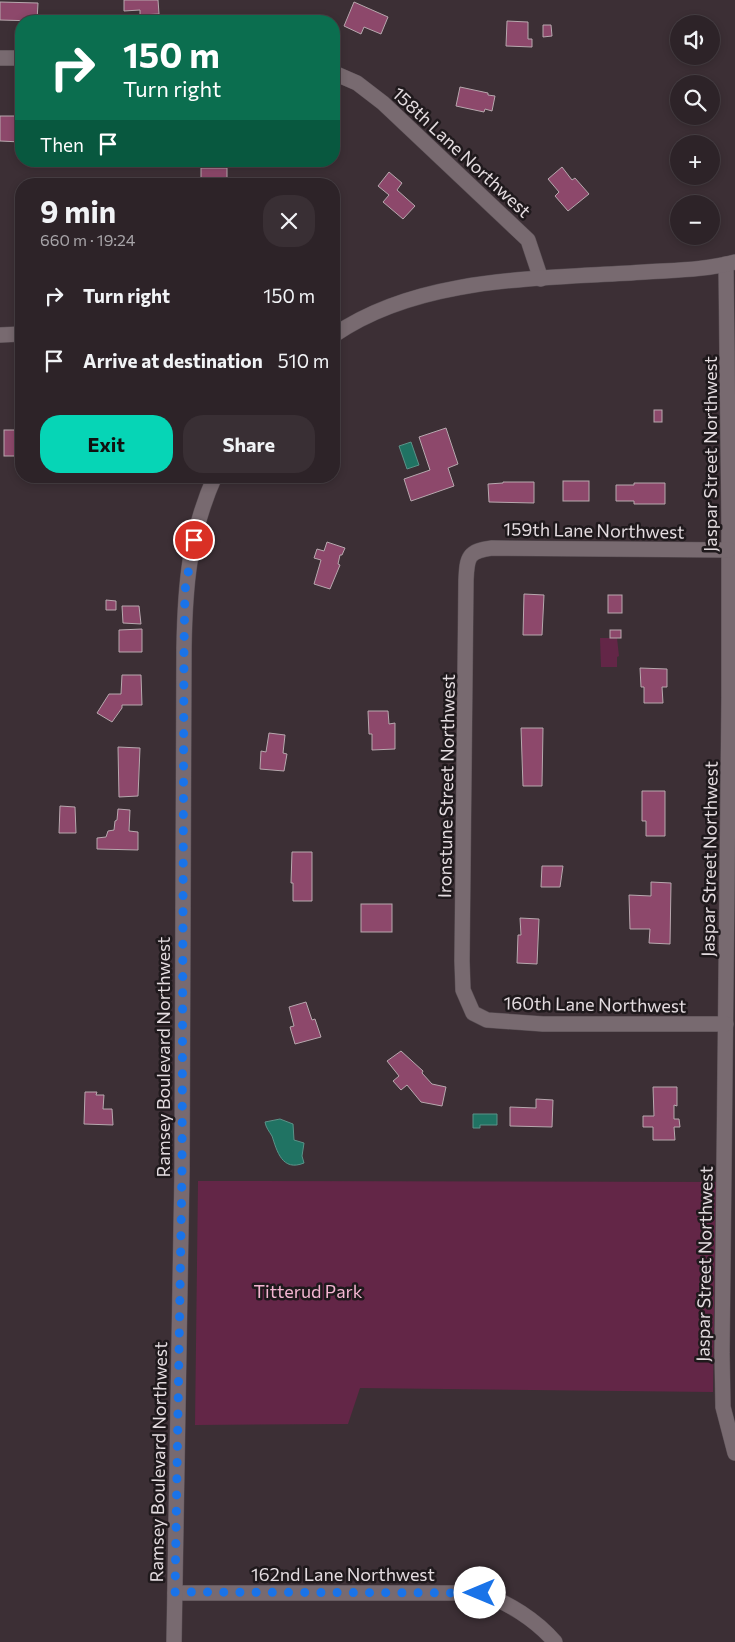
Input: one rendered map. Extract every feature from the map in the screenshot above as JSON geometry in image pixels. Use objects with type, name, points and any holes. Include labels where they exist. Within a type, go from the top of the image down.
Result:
[{"type":"street","points":[[0,58],[15,58]]},
{"type":"street","name":"158th Lane Northwest","points":[[340,76],[357,83],[383,103],[528,240],[541,279]]},
{"type":"street","points":[[340,332],[371,313],[406,300],[448,289],[731,263]]},
{"type":"street","name":"Jaspar Street Northwest","points":[[731,263],[729,550],[731,918],[726,1024],[728,1353],[722,1407],[735,1453]]},
{"type":"street","points":[[0,335],[15,334]]},
{"type":"street","name":"Ramsey Boulevard Northwest","points":[[174,1642],[182,1170],[185,600],[190,556],[197,524],[212,483]]},
{"type":"street","name":"159th Lane Northwest","points":[[467,566],[471,556],[477,550],[492,548],[729,550]]},
{"type":"street","name":"Ironstune Street Northwest","points":[[467,566],[462,961],[464,990],[470,1005]]},
{"type":"street","name":"160th Lane Northwest","points":[[470,1005],[473,1013],[487,1020],[543,1024],[726,1024]]},
{"type":"street","name":"162nd Lane Northwest","points":[[175,1592],[480,1593],[495,1598],[517,1611],[546,1632],[555,1642]]},
{"type":"green space","points":[[600,638],[617,638],[619,656],[617,657],[617,667],[601,667]]},
{"type":"green space","name":"Titterud Park","points":[[198,1181],[716,1182],[713,1392],[360,1388],[348,1424],[195,1425]]},
{"type":"shaded area","points":[[411,442],[419,465],[407,469],[399,446]]},
{"type":"shaded area","points":[[473,1114],[497,1114],[497,1125],[480,1125],[480,1128],[473,1128]]},
{"type":"shaded area","points":[[280,1119],[293,1124],[294,1140],[304,1143],[302,1156],[304,1163],[290,1165],[279,1154],[265,1122]]},
{"type":"building","points":[[124,0],[158,0],[159,14],[140,15],[140,10],[124,11]]},
{"type":"building","points":[[0,2],[38,3],[37,15],[15,15],[15,20],[0,20]]},
{"type":"building","points":[[354,2],[388,17],[381,34],[364,27],[361,34],[344,26]]},
{"type":"building","points":[[507,21],[528,22],[528,39],[532,39],[532,47],[506,46]]},
{"type":"building","points":[[543,25],[551,25],[552,36],[543,37]]},
{"type":"building","points":[[460,87],[495,96],[492,111],[485,109],[484,112],[456,106]]},
{"type":"building","points":[[0,116],[15,116],[15,142],[0,141]]},
{"type":"building","points":[[562,167],[572,180],[575,178],[589,194],[568,211],[555,196],[559,192],[548,179]]},
{"type":"building","points":[[201,168],[227,168],[227,178],[201,178]]},
{"type":"building","points":[[389,172],[402,183],[397,190],[415,206],[403,219],[383,202],[389,195],[378,186]]},
{"type":"building","points":[[654,410],[662,410],[662,422],[654,422]]},
{"type":"building","points":[[446,428],[458,464],[448,468],[454,486],[411,501],[404,479],[430,470],[419,437]]},
{"type":"building","points":[[4,430],[15,430],[15,456],[4,456]]},
{"type":"building","points":[[563,481],[589,481],[589,501],[563,501]]},
{"type":"building","points":[[534,482],[534,503],[489,502],[488,484]]},
{"type":"building","points":[[634,483],[665,483],[665,504],[634,504],[634,501],[616,501],[616,485],[634,485]]},
{"type":"building","points":[[327,542],[345,548],[342,555],[340,555],[338,564],[340,565],[330,589],[314,584],[321,560],[314,558],[317,549],[324,551]]},
{"type":"building","points":[[524,594],[544,595],[542,635],[523,635]]},
{"type":"building","points":[[608,595],[622,595],[622,613],[608,613]]},
{"type":"building","points":[[106,600],[116,601],[116,610],[106,610]]},
{"type":"building","points":[[122,606],[139,606],[141,624],[123,623]]},
{"type":"building","points":[[142,629],[142,652],[119,652],[119,630]]},
{"type":"building","points":[[610,630],[621,630],[621,638],[610,638]]},
{"type":"building","points":[[640,668],[667,669],[667,687],[662,687],[663,703],[644,703],[644,687],[641,687]]},
{"type":"building","points":[[122,675],[141,675],[142,705],[122,705],[122,708],[112,722],[97,713],[109,694],[121,694]]},
{"type":"building","points":[[368,711],[388,711],[389,724],[395,723],[395,749],[372,750],[372,734],[369,734]]},
{"type":"building","points":[[521,728],[543,728],[542,786],[523,786]]},
{"type":"building","points":[[269,733],[285,735],[283,753],[287,754],[284,771],[260,769],[261,751],[266,752]]},
{"type":"building","points":[[118,747],[140,748],[138,796],[119,797]]},
{"type":"building","points":[[642,791],[665,791],[665,836],[646,836],[646,821],[642,821]]},
{"type":"building","points":[[60,806],[75,807],[76,833],[59,833]]},
{"type":"building","points":[[118,809],[130,810],[129,831],[138,832],[138,850],[97,849],[97,838],[106,837],[108,831],[114,830]]},
{"type":"building","points":[[292,852],[312,852],[312,901],[293,901],[293,883],[291,883]]},
{"type":"building","points":[[542,866],[563,866],[560,887],[541,887]]},
{"type":"building","points":[[651,882],[671,883],[670,944],[649,943],[650,929],[630,929],[629,895],[651,896]]},
{"type":"building","points":[[361,904],[392,904],[392,932],[361,932]]},
{"type":"building","points":[[520,918],[539,919],[537,964],[517,963],[518,935],[521,935]]},
{"type":"building","points":[[306,1002],[312,1020],[315,1019],[321,1037],[295,1044],[290,1027],[294,1026],[289,1007]]},
{"type":"building","points":[[401,1051],[423,1071],[422,1073],[432,1084],[446,1087],[442,1106],[421,1102],[407,1085],[401,1090],[393,1081],[399,1076],[387,1061]]},
{"type":"building","points":[[653,1087],[677,1087],[677,1106],[674,1105],[674,1119],[679,1119],[680,1127],[674,1127],[675,1140],[653,1140],[653,1127],[643,1127],[643,1116],[654,1116]]},
{"type":"building","points":[[85,1092],[97,1092],[96,1095],[104,1095],[103,1109],[112,1109],[113,1125],[84,1124]]},
{"type":"building","points":[[536,1099],[553,1100],[552,1127],[510,1126],[510,1107],[536,1108]]},
{"type":"route","points":[[194,540],[185,590],[182,1170],[175,1592],[480,1593]]}]
